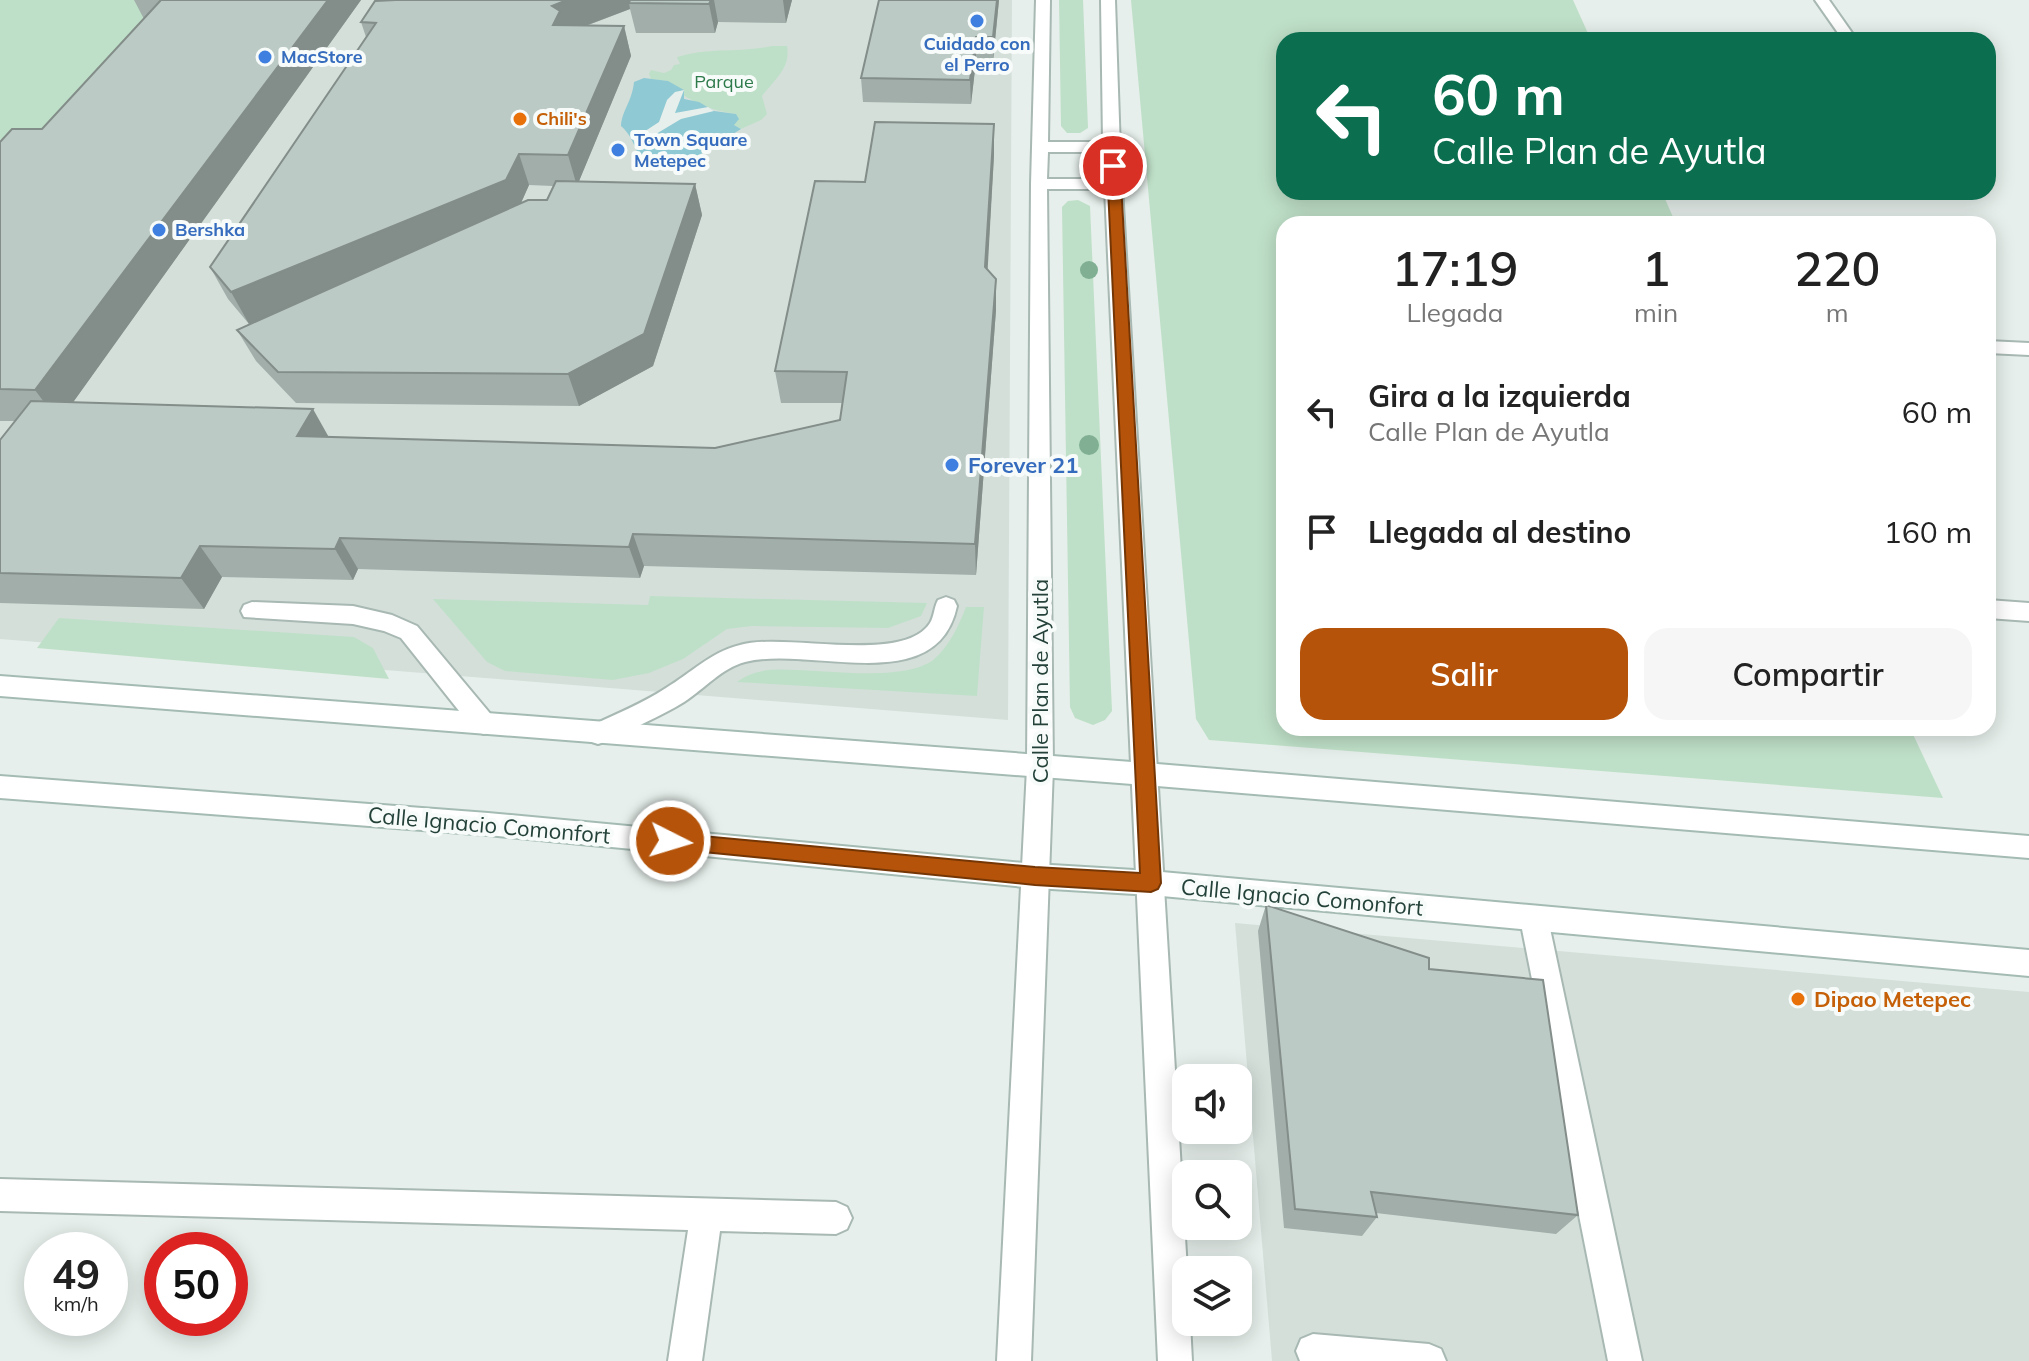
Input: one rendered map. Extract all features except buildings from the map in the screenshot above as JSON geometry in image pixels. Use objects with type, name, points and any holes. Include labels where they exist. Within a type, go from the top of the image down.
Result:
[{"type":"street","name":"Calle Plan de Ayutla","points":[[1014,1361],[1040,768],[1039,184],[1043,0]]},
{"type":"street","points":[[1108,0],[1111,147],[1116,184],[1175,1361]]},
{"type":"street","points":[[1822,0],[1844,32]]},
{"type":"street","points":[[1040,147],[1111,147]]},
{"type":"street","points":[[1039,184],[1116,184]]},
{"type":"street","points":[[1996,347],[2029,349]]},
{"type":"street","points":[[598,734],[646,711],[714,666],[744,652],[901,650],[933,636],[941,626],[946,606]]},
{"type":"street","points":[[1996,610],[2029,612]]},
{"type":"street","points":[[252,611],[323,614],[393,623],[409,632],[484,724]]},
{"type":"street","points":[[0,686],[1145,774],[2029,847]]},
{"type":"street","name":"Calle Ignacio Comonfort","points":[[0,787],[488,824],[1035,876],[1151,883],[2029,963]]},
{"type":"street","points":[[1534,919],[1625,1361]]},
{"type":"street","points":[[0,1195],[836,1218]]},
{"type":"street","points":[[685,1361],[706,1215]]},
{"type":"street","points":[[1313,1351],[1429,1361]]},
{"type":"shaded area","points":[[166,0],[1012,0],[1008,720],[0,639],[0,139],[34,139]]},
{"type":"shaded area","points":[[1235,923],[2029,992],[2029,1361],[1272,1361],[1252,1124],[1252,1064],[1247,1064]]},
{"type":"green space","points":[[0,0],[166,0],[34,140],[0,139]]},
{"type":"green space","points":[[1059,0],[1083,0],[1088,128],[1080,133],[1067,133],[1061,126]]},
{"type":"green space","points":[[1131,0],[1573,0],[1587,32],[1276,32],[1276,200],[1666,200],[1672,216],[1276,216],[1276,736],[1914,736],[1943,798],[1209,740],[1196,719]]},
{"type":"green space","name":"Parque","points":[[787,46],[787,61],[762,96],[767,114],[741,129],[734,125],[736,114],[699,104],[668,81],[651,79],[649,74],[651,70],[664,73],[671,70],[674,65],[680,64],[677,57],[689,54]]},
{"type":"green space","points":[[1078,200],[1090,206],[1112,711],[1105,720],[1093,725],[1075,718],[1070,707],[1062,207],[1068,201]]},
{"type":"green space","points":[[650,596],[927,603],[921,616],[888,628],[752,626],[727,629],[683,659],[649,673],[613,680],[505,671],[487,662],[433,599],[648,605]]},
{"type":"green space","points":[[966,607],[984,607],[977,696],[737,682],[751,674],[773,670],[887,673],[921,666],[944,649]]},
{"type":"green space","points":[[59,618],[354,637],[373,648],[389,679],[37,648]]},
{"type":"water","points":[[644,78],[668,81],[684,90],[684,99],[699,102],[714,111],[736,114],[739,119],[734,125],[741,129],[683,165],[652,169],[621,126],[634,82]]},
{"type":"pier","points":[[684,90],[675,113],[708,107],[714,111],[681,119],[636,146],[633,139],[659,122],[667,100],[675,92]]},
{"type":"place","name":"Cuidado con el Perro","points":[[977,21]]},
{"type":"place","name":"MacStore","points":[[265,57]]},
{"type":"place","name":"Chili's","points":[[520,119]]},
{"type":"place","name":"Town Square Metepec","points":[[618,150]]},
{"type":"place","name":"Bershka","points":[[159,230]]},
{"type":"place","name":"Forever 21","points":[[952,465]]},
{"type":"place","name":"Dipao Metepec","points":[[1798,999]]},
{"type":"route","points":[[670,841],[1035,876],[1151,883],[1113,166]]}]
